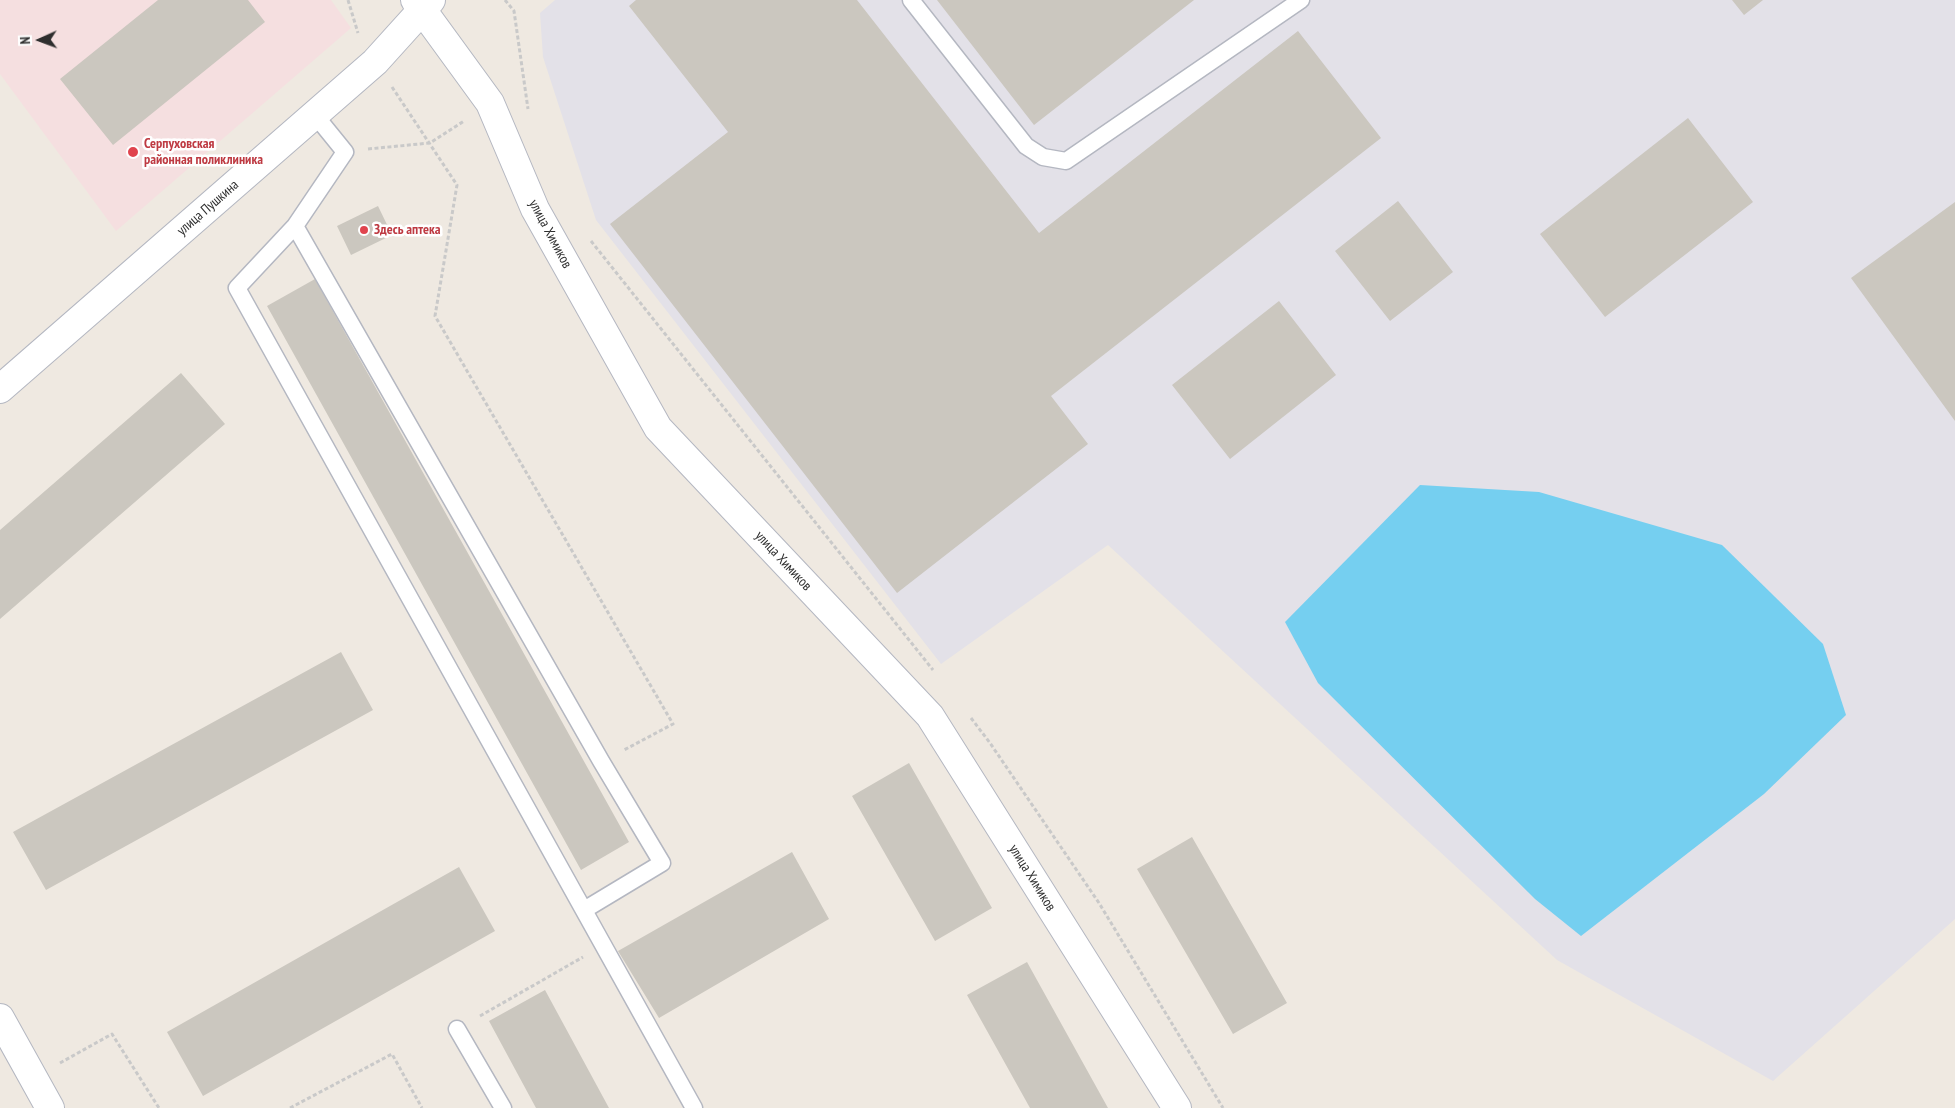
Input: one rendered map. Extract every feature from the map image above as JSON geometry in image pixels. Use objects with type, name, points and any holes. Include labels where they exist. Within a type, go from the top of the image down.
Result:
[{"type":"street","name":"улица Химиков","points":[[423,3],[490,103],[535,209],[658,428],[930,716],[1177,1108]]},
{"type":"street","name":"улица Пушкина","points":[[0,389],[375,62],[423,3]]},
{"type":"street","points":[[0,1018],[50,1108]]},
{"type":"lane","points":[[911,0],[1026,146],[1043,157],[1066,161],[1301,0]]},
{"type":"lane","points":[[315,115],[345,152],[295,226],[237,288],[694,1108]]},
{"type":"lane","points":[[295,226],[601,761],[662,863],[584,910]]},
{"type":"lane","points":[[457,1029],[503,1108]]},
{"type":"path","points":[[505,0],[514,11],[529,116]]},
{"type":"path","points":[[345,152],[430,143],[524,79]]},
{"type":"path","points":[[430,143],[457,185],[435,316],[673,724],[601,761]]},
{"type":"path","points":[[586,235],[934,672]]},
{"type":"path","points":[[965,711],[990,743],[1099,903],[1223,1108]]},
{"type":"path","points":[[457,1029],[604,945]]},
{"type":"path","points":[[33,1078],[112,1034],[159,1108]]},
{"type":"path","points":[[290,1108],[392,1054],[422,1108]]},
{"type":"shaded area","name":"Серпуховская районная поликлиника","points":[[0,0],[331,0],[351,28],[116,231],[0,74]]},
{"type":"shaded area","points":[[555,0],[1955,0],[1955,919],[1773,1081],[1557,960],[1108,545],[941,664],[596,220],[543,57],[540,13]]},
{"type":"water","points":[[1420,485],[1539,492],[1722,545],[1823,644],[1846,715],[1764,794],[1581,936],[1535,899],[1318,683],[1285,622]]},
{"type":"building","points":[[158,0],[248,0],[265,22],[113,145],[60,79]]},
{"type":"building","points":[[636,0],[857,0],[1039,233],[1298,31],[1381,138],[1051,396],[1088,444],[897,593],[610,224],[728,132],[629,6]]},
{"type":"building","points":[[937,0],[1194,0],[1034,125]]},
{"type":"building","points":[[1732,0],[1763,0],[1744,15]]},
{"type":"building","points":[[1688,118],[1753,202],[1605,317],[1540,234]]},
{"type":"building","points":[[1398,201],[1453,272],[1390,321],[1335,251]]},
{"type":"building","points":[[1955,202],[1955,421],[1851,278]]},
{"type":"building","name":"Здесь аптека","points":[[378,206],[392,235],[351,255],[337,226]]},
{"type":"building","points":[[315,279],[629,842],[581,870],[267,306]]},
{"type":"building","points":[[1279,301],[1336,375],[1230,459],[1172,385]]},
{"type":"building","points":[[181,373],[225,424],[0,619],[0,530]]},
{"type":"building","points":[[341,652],[373,710],[46,890],[13,832]]},
{"type":"building","points":[[909,763],[992,908],[935,941],[852,796]]},
{"type":"building","points":[[1192,837],[1287,1003],[1233,1034],[1137,869]]},
{"type":"building","points":[[792,852],[829,919],[659,1018],[618,951]]},
{"type":"building","points":[[459,867],[495,931],[203,1096],[167,1032]]},
{"type":"building","points":[[1027,962],[1108,1108],[1030,1108],[967,995]]},
{"type":"building","points":[[545,990],[609,1108],[536,1108],[489,1021]]},
{"type":"place","name":"Серпуховская районная поликлиника","points":[[133,152]]},
{"type":"place","name":"Здесь аптека","points":[[364,230]]}]
